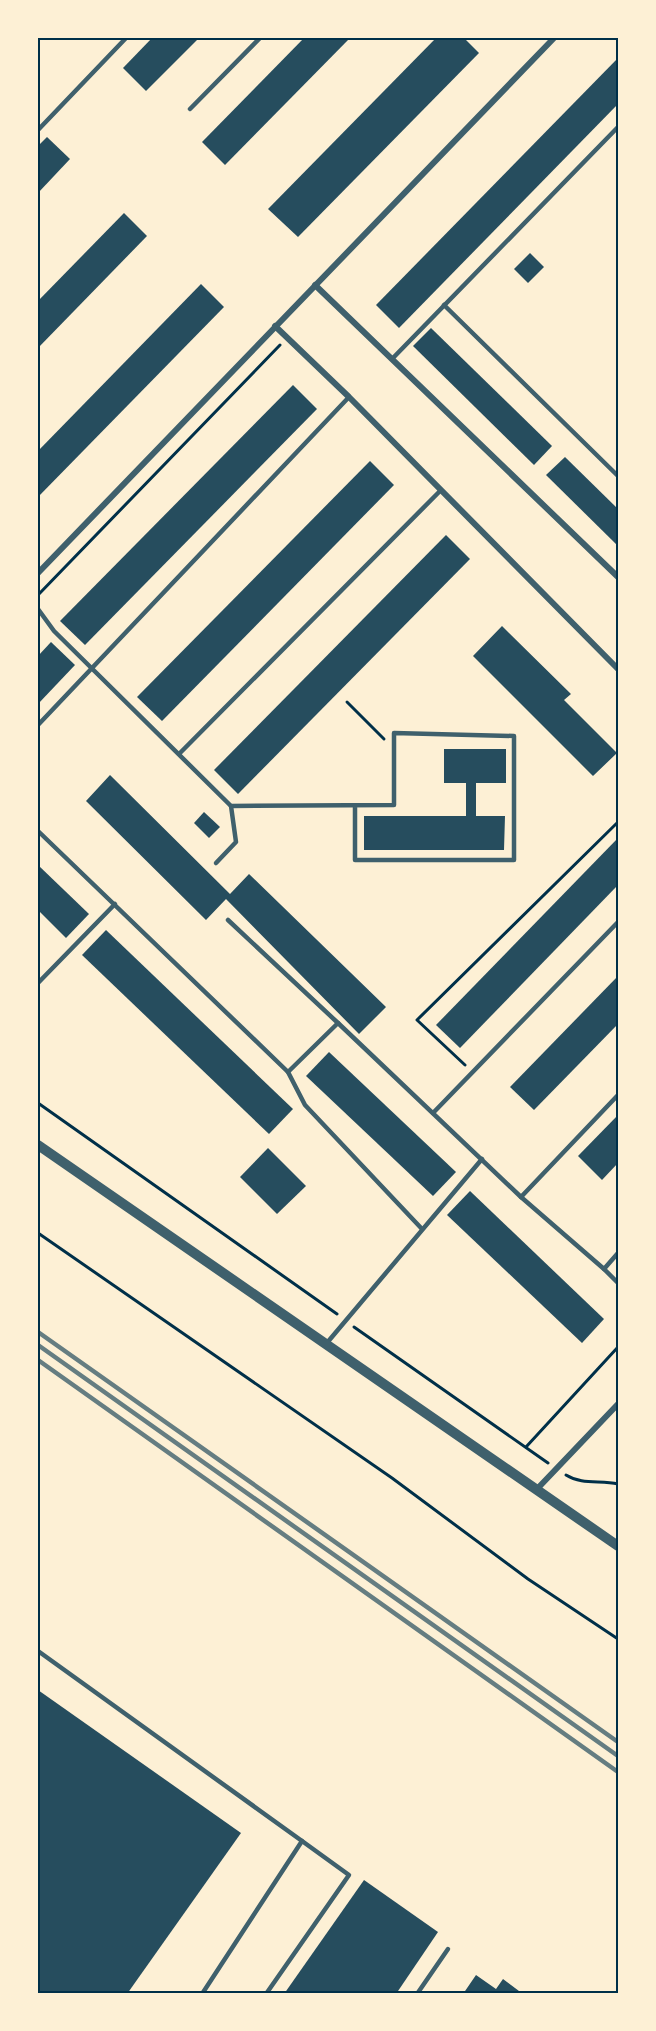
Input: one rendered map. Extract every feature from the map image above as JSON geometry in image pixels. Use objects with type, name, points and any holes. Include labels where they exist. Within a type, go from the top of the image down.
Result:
[{"type":"street","points":[[38,573],[554,38]]},
{"type":"street","points":[[315,285],[618,577]]},
{"type":"street","points":[[275,326],[350,397],[618,669]]},
{"type":"street","points":[[38,1145],[538,1488],[618,1546]]},
{"type":"street","points":[[538,1488],[618,1404]]},
{"type":"lane","points":[[38,130],[126,38]]},
{"type":"lane","points":[[190,109],[260,38]]},
{"type":"lane","points":[[392,359],[618,127]]},
{"type":"lane","points":[[444,305],[618,476]]},
{"type":"lane","points":[[38,725],[350,397]]},
{"type":"lane","points":[[180,753],[441,490]]},
{"type":"lane","points":[[38,609],[54,630],[231,806],[236,842],[216,863]]},
{"type":"lane","points":[[231,806],[394,805],[394,734],[514,736],[514,860],[355,860],[355,806]]},
{"type":"lane","points":[[38,831],[288,1072],[305,1105],[422,1229]]},
{"type":"lane","points":[[38,983],[115,904]]},
{"type":"lane","points":[[228,920],[521,1197],[618,1282]]},
{"type":"lane","points":[[433,1113],[618,922]]},
{"type":"lane","points":[[288,1072],[338,1023]]},
{"type":"lane","points":[[521,1197],[618,1095]]},
{"type":"lane","points":[[326,1344],[482,1159]]},
{"type":"lane","points":[[604,1269],[618,1253]]},
{"type":"lane","points":[[38,1651],[349,1875],[266,1994]]},
{"type":"lane","points":[[202,1994],[302,1841]]},
{"type":"lane","points":[[417,1994],[448,1949]]},
{"type":"path","points":[[38,595],[288,338]]},
{"type":"path","points":[[347,702],[394,750]]},
{"type":"path","points":[[473,1072],[417,1020],[618,822]]},
{"type":"path","points":[[38,1103],[556,1469],[574,1480],[583,1482],[600,1480],[618,1484]]},
{"type":"path","points":[[38,1233],[324,1430],[528,1579],[618,1639]]},
{"type":"path","points":[[526,1447],[618,1347]]},
{"type":"building","points":[[152,38],[199,38],[146,91],[123,68]]},
{"type":"building","points":[[304,38],[350,38],[225,165],[202,142]]},
{"type":"building","points":[[436,38],[464,38],[479,53],[298,237],[268,209]]},
{"type":"building","points":[[618,58],[618,104],[399,328],[376,305]]},
{"type":"building","points":[[47,137],[70,159],[38,193],[38,146]]},
{"type":"building","points":[[124,213],[147,236],[38,348],[38,301]]},
{"type":"building","points":[[530,253],[544,267],[528,283],[514,269]]},
{"type":"building","points":[[201,284],[224,307],[38,497],[38,451]]},
{"type":"building","points":[[431,328],[552,446],[534,465],[413,346]]},
{"type":"building","points":[[293,385],[317,409],[85,645],[60,621]]},
{"type":"building","points":[[565,457],[618,509],[618,546],[546,475]]},
{"type":"building","points":[[370,461],[394,485],[162,721],[137,697]]},
{"type":"building","points":[[446,535],[470,559],[238,794],[214,770]]},
{"type":"building","points":[[502,626],[571,694],[564,700],[617,753],[593,776],[473,656]]},
{"type":"building","points":[[51,642],[75,665],[38,704],[38,656]]},
{"type":"building","points":[[444,749],[506,749],[506,783],[476,783],[476,816],[505,816],[504,850],[364,850],[364,816],[466,816],[466,783],[444,783]]},
{"type":"building","points":[[110,775],[230,894],[249,874],[386,1007],[359,1034],[226,899],[206,920],[86,801]]},
{"type":"building","points":[[204,812],[220,827],[209,838],[194,823]]},
{"type":"building","points":[[618,838],[618,885],[460,1048],[436,1025]]},
{"type":"building","points":[[38,865],[89,914],[66,938],[38,910]]},
{"type":"building","points":[[106,930],[293,1109],[269,1134],[82,955]]},
{"type":"building","points":[[618,976],[618,1024],[534,1110],[510,1087]]},
{"type":"building","points":[[329,1052],[456,1172],[433,1196],[306,1076]]},
{"type":"building","points":[[618,1115],[618,1163],[602,1180],[578,1156]]},
{"type":"building","points":[[268,1148],[306,1186],[277,1214],[240,1177]]},
{"type":"building","points":[[470,1191],[604,1319],[582,1343],[447,1215]]},
{"type":"building","points":[[38,1690],[241,1833],[127,1994],[38,1994]]},
{"type":"building","points":[[364,1880],[438,1932],[396,1994],[284,1994]]},
{"type":"building","points":[[476,1975],[496,1989],[503,1979],[523,1994],[463,1994]]},
{"type":"railway","points":[[38,1332],[618,1742]]},
{"type":"railway","points":[[38,1345],[618,1756]]},
{"type":"railway","points":[[38,1360],[618,1772]]}]
